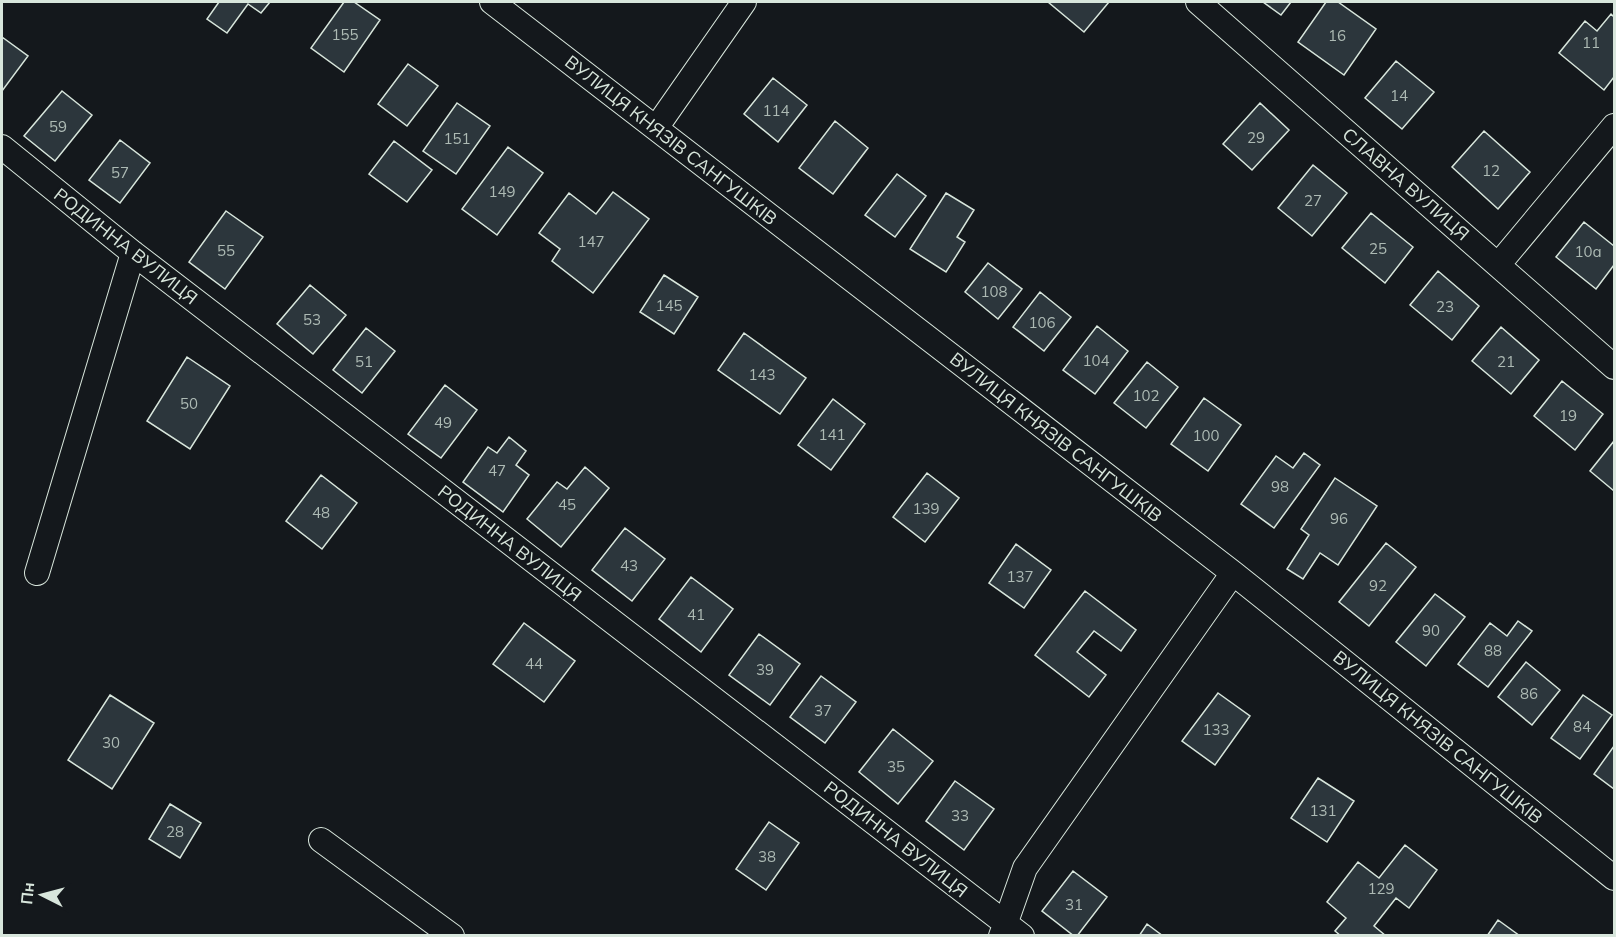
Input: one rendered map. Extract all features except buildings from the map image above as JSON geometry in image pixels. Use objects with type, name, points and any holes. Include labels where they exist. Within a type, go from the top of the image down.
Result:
[{"type":"street","name":"ВУЛИЦЯ КНЯЗІВ САНГУШКІВ","points":[[492,2],[1233,573],[1614,878]]},
{"type":"street","points":[[656,128],[744,2]]},
{"type":"street","name":"СЛАВНА ВУЛИЦЯ","points":[[1198,2],[1614,367]]},
{"type":"street","points":[[1498,265],[1614,126]]},
{"type":"street","name":"РОДИННА ВУЛИЦЯ","points":[[2,147],[133,253],[1009,931]]},
{"type":"street","points":[[37,573],[133,253]]},
{"type":"street","points":[[1009,931],[1024,868],[1233,573]]},
{"type":"street","points":[[321,840],[452,936]]}]
